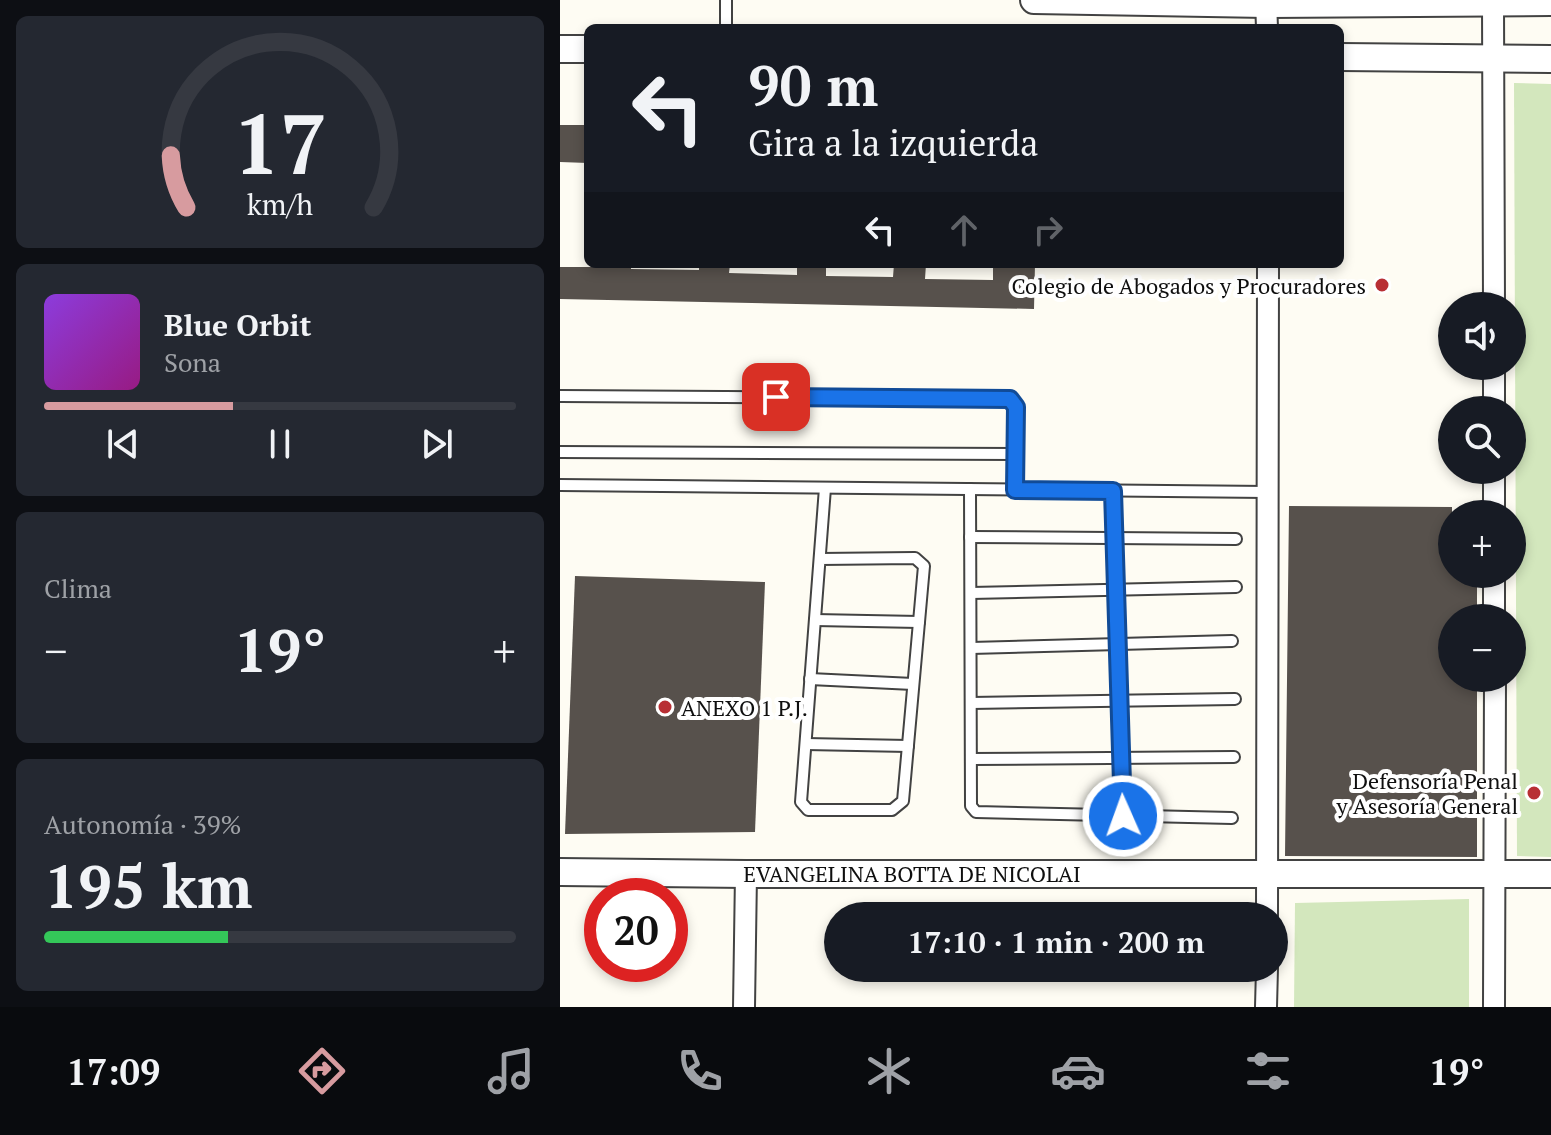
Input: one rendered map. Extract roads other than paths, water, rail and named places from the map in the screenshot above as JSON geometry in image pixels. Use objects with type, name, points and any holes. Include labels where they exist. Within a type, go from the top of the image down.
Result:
[{"type":"street","points":[[1034,0],[1266,11],[1551,2]]},
{"type":"street","points":[[1493,2],[1494,292]]},
{"type":"street","points":[[560,49],[584,49]]},
{"type":"street","points":[[1344,57],[1551,59]]},
{"type":"street","points":[[1267,902],[1268,268]]},
{"type":"street","points":[[1494,1007],[1495,692]]},
{"type":"street","name":"EVANGELINA BOTTA DE NICOLAI","points":[[560,872],[1551,874]]},
{"type":"street","points":[[744,1007],[746,874]]},
{"type":"street","points":[[1266,1007],[1267,982]]},
{"type":"lane","points":[[726,0],[726,24]]},
{"type":"lane","points":[[560,396],[1010,399],[1016,407],[1015,490]]},
{"type":"lane","points":[[560,452],[1016,454]]},
{"type":"lane","points":[[560,485],[1267,492]]},
{"type":"lane","points":[[820,559],[915,558],[924,566],[903,801],[892,810],[808,810],[801,802],[825,488]]},
{"type":"lane","points":[[970,489],[971,806],[976,812],[1232,818]]},
{"type":"lane","points":[[1113,491],[1123,816]]},
{"type":"lane","points":[[970,537],[1236,539]]},
{"type":"lane","points":[[971,593],[1236,587]]},
{"type":"lane","points":[[815,620],[919,622]]},
{"type":"lane","points":[[971,648],[1232,641]]},
{"type":"lane","points":[[810,679],[913,684]]},
{"type":"lane","points":[[971,703],[1235,699]]},
{"type":"lane","points":[[806,744],[908,746]]},
{"type":"lane","points":[[971,759],[1234,757]]},
{"type":"place","name":"Colegio de Abogados y Procuradores","points":[[1382,285]]},
{"type":"place","name":"ANEXO 1 P.J.","points":[[665,707]]},
{"type":"place","name":"Defensoría Penal y Asesoría General","points":[[1534,793]]}]
